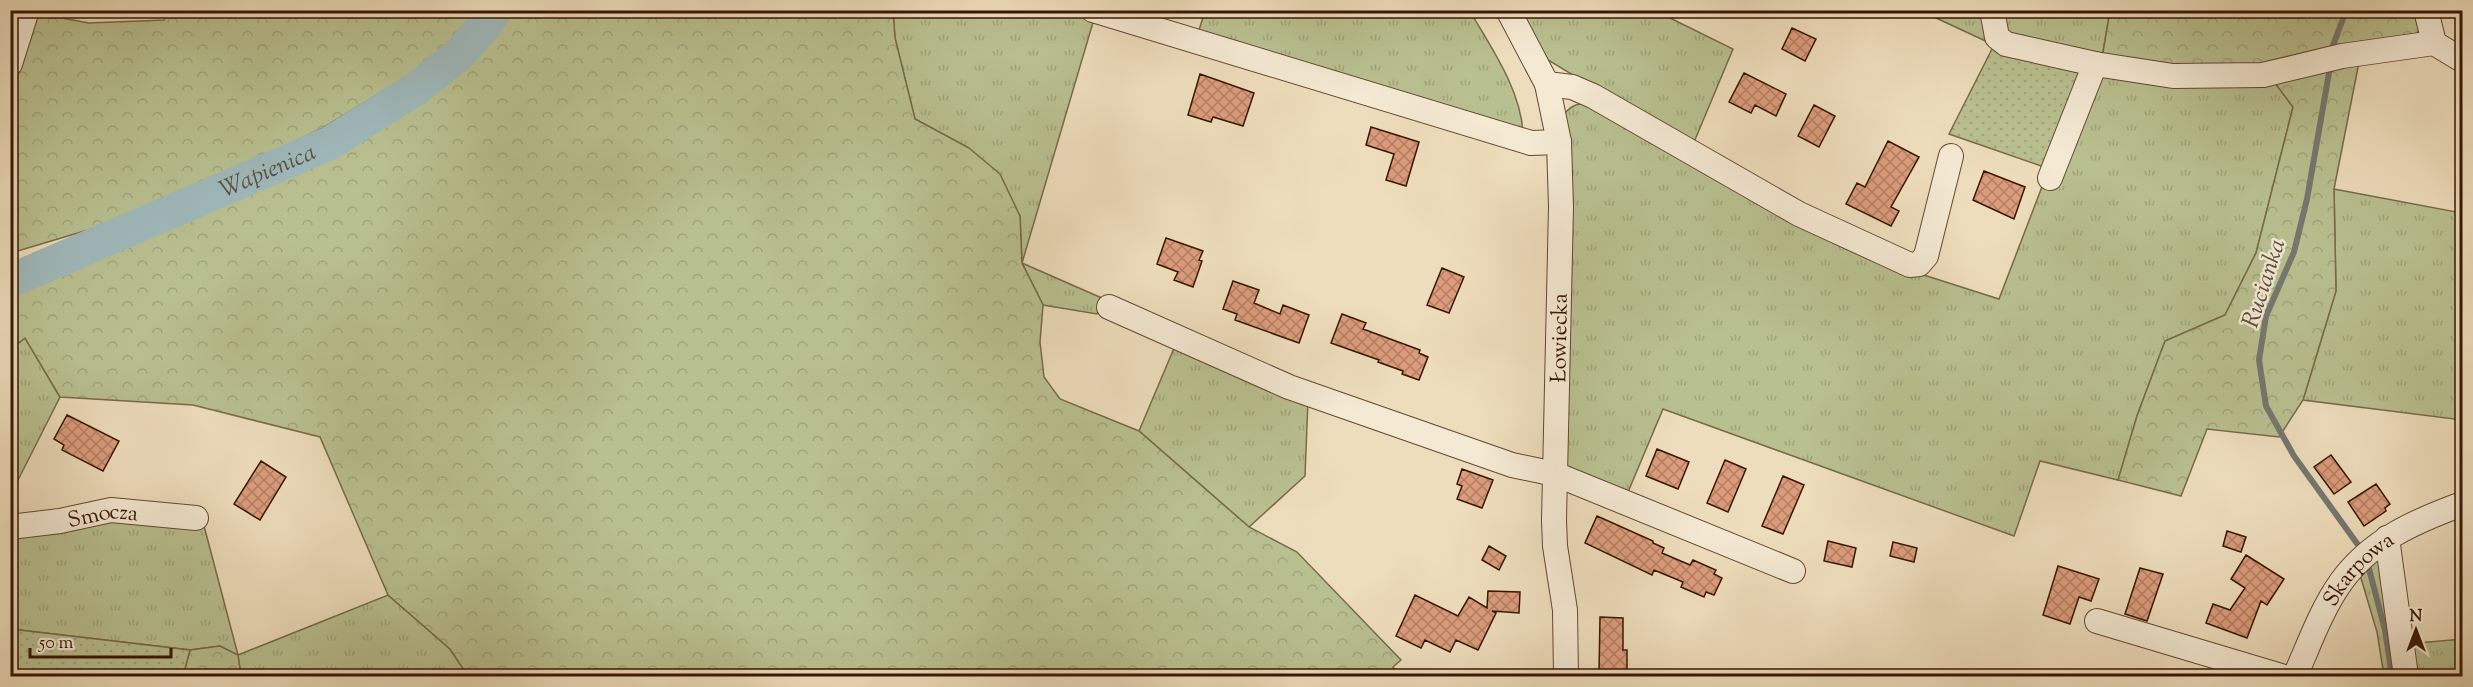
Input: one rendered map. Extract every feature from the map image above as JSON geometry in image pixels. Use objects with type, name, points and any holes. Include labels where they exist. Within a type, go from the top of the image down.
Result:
[{"type":"street","points":[[10,64],[27,10]]},
{"type":"street","points":[[1093,10],[1531,143],[1559,142]]},
{"type":"street","name":"Łowiecka","points":[[1508,10],[1547,84],[1559,142],[1561,207],[1555,546],[1565,610],[1566,676]]},
{"type":"street","points":[[1992,10],[1997,37],[2006,44],[2095,64],[2173,76],[2263,75],[2342,56],[2434,43],[2463,60]]},
{"type":"street","points":[[2427,10],[2434,43]]},
{"type":"street","points":[[2050,177],[2095,64]]},
{"type":"street","points":[[1547,84],[1572,87],[1593,96],[1799,214],[1910,265],[1919,264],[1926,256],[1951,156]]},
{"type":"street","points":[[1109,307],[1288,387],[1512,465],[1556,474],[1793,571]]},
{"type":"street","name":"Skarpowa","points":[[2295,676],[2322,614],[2340,583],[2355,565],[2387,538],[2410,525],[2463,504]]},
{"type":"street","name":"Smocza","points":[[10,527],[60,521],[111,510],[196,518]]},
{"type":"street","points":[[2387,538],[2406,676]]},
{"type":"street","points":[[2097,621],[2281,676]]},
{"type":"green space","points":[[168,10],[476,11],[462,33],[409,75],[323,128],[138,215],[11,253],[11,86],[35,13],[89,23],[164,20]]},
{"type":"green space","points":[[1066,10],[1094,19],[1022,263],[1020,216],[969,148],[915,119],[895,38],[893,11]]},
{"type":"green space","points":[[2303,10],[2420,11],[2421,29],[2412,37],[2362,47],[2334,189],[2336,291],[2303,400],[2279,437],[2207,429],[2181,496],[2118,480],[2137,416],[2165,341],[2225,315],[2256,253],[2293,107],[2263,67],[2173,69],[2102,58],[2110,11],[2225,11],[2227,18],[2301,18]]},
{"type":"green space","points":[[505,11],[893,11],[895,38],[915,119],[969,148],[1000,174],[1020,216],[1022,263],[1043,305],[1040,342],[1044,377],[1060,399],[1139,431],[1249,527],[1297,552],[1401,660],[1393,667],[1400,676],[468,676],[450,649],[388,595],[320,437],[193,405],[60,397],[25,338],[11,349],[11,288],[234,199],[327,156],[421,95],[463,61],[493,30]]},
{"type":"green space","points":[[1205,11],[1470,11],[1510,84],[1521,116],[1523,132],[1198,33]]},
{"type":"green space","points":[[1518,11],[1656,11],[1733,49],[1692,147],[1548,60]]},
{"type":"green space","points":[[1921,11],[1989,11],[1994,45]]},
{"type":"green space","points":[[1997,11],[2110,11],[2102,58],[2009,39]]},
{"type":"green space","points":[[1994,45],[2083,67],[2047,168],[1949,134]]},
{"type":"green space","points":[[2086,72],[2272,79],[2293,107],[2256,253],[2225,315],[2165,341],[2137,416],[2118,480],[2040,461],[2014,536],[1663,409],[1628,492],[1563,469],[1565,113],[1571,108],[1580,104],[1591,104],[1908,270],[1999,299]]},
{"type":"green space","points":[[2334,189],[2462,213],[2462,420],[2303,400],[2336,291]]},
{"type":"green space","points":[[1022,263],[1104,299],[1097,314],[1043,305]]},
{"type":"green space","points":[[25,338],[60,397],[11,494],[11,349]]},
{"type":"green space","points":[[1175,346],[1308,400],[1305,476],[1249,527],[1139,431]]},
{"type":"green space","points":[[93,516],[203,522],[238,655],[388,595],[450,649],[468,676],[241,676],[238,656],[220,646],[190,650],[11,629],[11,532]]},
{"type":"green space","points":[[2372,558],[2384,561],[2401,676],[2384,676],[2377,632],[2358,568]]},
{"type":"green space","points":[[11,629],[190,650],[183,676],[11,676]]},
{"type":"green space","points":[[2462,639],[2462,676],[2412,676],[2407,644]]},
{"type":"green space","points":[[220,646],[238,655],[241,676],[183,676],[190,650]]},
{"type":"building","points":[[1792,28],[1816,39],[1805,61],[1782,49]]},
{"type":"building","points":[[1744,73],[1786,94],[1776,116],[1755,105],[1751,113],[1729,102]]},
{"type":"building","points":[[1200,74],[1254,93],[1243,126],[1213,117],[1211,122],[1188,115]]},
{"type":"building","points":[[1814,105],[1835,116],[1819,147],[1798,136]]},
{"type":"building","points":[[1371,127],[1419,142],[1406,186],[1386,180],[1394,154],[1366,145]]},
{"type":"building","points":[[1888,141],[1919,157],[1891,207],[1899,211],[1891,226],[1846,204],[1857,183],[1865,187]]},
{"type":"building","points":[[1984,171],[2025,187],[2014,219],[1973,200]]},
{"type":"building","points":[[1166,238],[1203,251],[1193,287],[1174,280],[1178,272],[1157,264]]},
{"type":"building","points":[[1442,268],[1464,277],[1449,313],[1427,305]]},
{"type":"building","points":[[1233,281],[1259,290],[1254,303],[1280,314],[1283,305],[1309,315],[1299,343],[1235,320],[1237,314],[1223,309]]},
{"type":"building","points":[[1342,314],[1366,323],[1363,329],[1420,350],[1419,353],[1428,357],[1419,380],[1402,374],[1403,371],[1378,362],[1379,360],[1331,343]]},
{"type":"building","points":[[67,415],[119,441],[103,471],[62,450],[64,445],[54,439]]},
{"type":"building","points":[[1657,449],[1689,462],[1678,489],[1646,476]]},
{"type":"building","points":[[2331,455],[2351,482],[2334,494],[2314,467]]},
{"type":"building","points":[[1725,460],[1746,469],[1728,512],[1707,503]]},
{"type":"building","points":[[261,461],[286,477],[260,520],[234,504]]},
{"type":"building","points":[[1462,469],[1493,480],[1482,508],[1457,499],[1462,486],[1457,484]]},
{"type":"building","points":[[1783,476],[1804,485],[1783,534],[1762,526]]},
{"type":"building","points":[[2376,484],[2390,504],[2385,508],[2386,511],[2364,526],[2348,502]]},
{"type":"building","points":[[1597,516],[1653,541],[1664,548],[1662,553],[1690,565],[1693,560],[1716,570],[1714,574],[1722,578],[1714,595],[1706,592],[1704,597],[1681,587],[1683,582],[1654,570],[1652,575],[1585,543]]},
{"type":"building","points":[[2227,531],[2246,537],[2241,552],[2223,546]]},
{"type":"building","points":[[1828,541],[1856,548],[1852,567],[1824,561]]},
{"type":"building","points":[[1893,542],[1917,548],[1914,562],[1890,556]]},
{"type":"building","points":[[1489,546],[1506,556],[1499,570],[1482,560]]},
{"type":"building","points":[[2246,555],[2284,579],[2267,605],[2261,601],[2247,638],[2206,623],[2213,604],[2230,610],[2245,588],[2231,579]]},
{"type":"building","points":[[2058,566],[2099,579],[2091,601],[2079,597],[2070,624],[2043,615]]},
{"type":"building","points":[[2140,568],[2163,574],[2147,621],[2125,614]]},
{"type":"building","points":[[1488,591],[1520,592],[1519,613],[1492,611],[1496,613],[1478,650],[1456,640],[1450,652],[1425,640],[1421,648],[1396,636],[1415,595],[1458,616],[1469,597],[1487,608]]},
{"type":"building","points":[[1600,617],[1623,618],[1623,650],[1627,650],[1627,674],[1599,673]]},
{"type":"waterway","name":"Wapienica","points":[[10,281],[330,143],[417,88],[458,55],[487,23],[495,10]]},
{"type":"waterway","name":"Rucianka","points":[[2331,51],[2344,16],[2349,10]]},
{"type":"waterway","name":"Rucianka","points":[[2329,73],[2307,199],[2294,252],[2266,316],[2259,360],[2266,406],[2294,456],[2361,549]]},
{"type":"waterway","name":"Rucianka","points":[[2368,565],[2385,630],[2392,676]]}]
